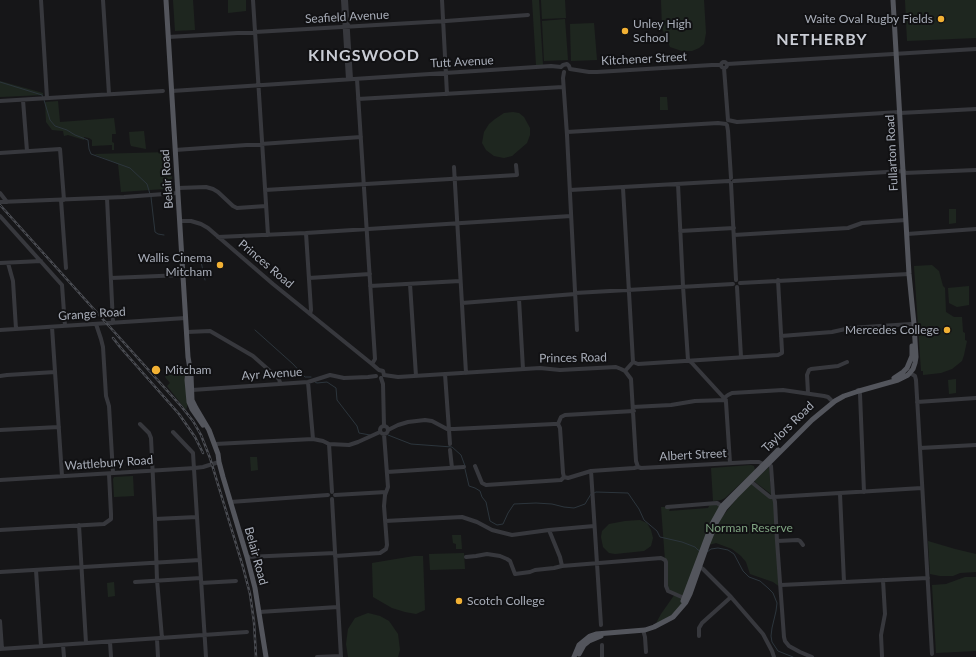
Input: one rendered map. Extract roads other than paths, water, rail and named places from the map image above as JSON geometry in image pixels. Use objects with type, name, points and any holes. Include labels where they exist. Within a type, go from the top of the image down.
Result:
[{"type":"main road","name":"Belair Road","points":[[166,0],[187,332],[187,380],[189,402],[192,410],[203,425],[219,462]]},
{"type":"main road","name":"Fullarton Road","points":[[893,0],[909,274],[916,356],[913,369],[910,373]]},
{"type":"main road","name":"Fullarton Road","points":[[910,373],[912,351],[912,305]]},
{"type":"main road","name":"Belair Road","points":[[188,357],[193,403],[206,424],[215,444],[230,502],[248,557],[255,588],[266,657]]},
{"type":"main road","points":[[898,376],[907,368],[910,361]]},
{"type":"main road","points":[[858,390],[910,373]]},
{"type":"main road","points":[[858,390],[898,380],[910,373]]},
{"type":"main road","name":"Taylors Road","points":[[764,467],[795,433],[831,400],[843,394],[858,390]]},
{"type":"main road","name":"Taylors Road","points":[[764,467],[827,406],[858,390]]},
{"type":"main road","points":[[574,657],[579,645],[590,636],[596,634],[643,630],[654,627],[666,621],[686,599],[715,517],[749,480],[764,467]]},
{"type":"main road","points":[[578,657],[584,645],[589,641],[608,633]]},
{"type":"street","points":[[41,0],[47,98]]},
{"type":"street","points":[[103,0],[109,94]]},
{"type":"street","points":[[253,0],[268,235]]},
{"type":"street","points":[[343,0],[346,10]]},
{"type":"street","points":[[346,0],[346,27],[350,79]]},
{"type":"street","points":[[442,0],[447,94]]},
{"type":"street","name":"Seafield Avenue","points":[[168,37],[528,15]]},
{"type":"street","name":"Kitchener Street","points":[[570,69],[589,72],[724,66],[976,49]]},
{"type":"street","points":[[567,64],[570,69],[567,73],[564,72],[561,68],[563,65],[567,64]]},
{"type":"street","name":"Tutt Avenue","points":[[172,91],[551,66],[561,68]]},
{"type":"street","points":[[724,66],[742,357]]},
{"type":"street","points":[[564,72],[562,78],[570,190],[577,330]]},
{"type":"street","points":[[357,79],[375,359],[372,364]]},
{"type":"street","points":[[358,99],[563,87]]},
{"type":"street","points":[[0,101],[163,91]]},
{"type":"street","points":[[23,100],[27,151]]},
{"type":"street","points":[[566,132],[900,112],[976,109]]},
{"type":"street","points":[[175,150],[361,137]]},
{"type":"street","points":[[0,153],[60,149],[66,268]]},
{"type":"street","points":[[265,190],[517,175],[516,165]]},
{"type":"street","points":[[454,167],[466,373]]},
{"type":"street","points":[[570,190],[904,172],[976,170]]},
{"type":"street","points":[[678,184],[682,286],[688,360],[725,399],[727,404],[730,463]]},
{"type":"street","points":[[0,202],[154,195],[184,188],[206,187],[218,192],[237,208],[266,206]]},
{"type":"street","points":[[623,188],[633,362],[625,371],[631,379],[638,466]]},
{"type":"street","points":[[0,193],[7,202]]},
{"type":"street","points":[[107,198],[113,322]]},
{"type":"street","points":[[0,216],[62,285],[65,326]]},
{"type":"street","points":[[218,237],[306,233],[571,216]]},
{"type":"street","name":"Princes Road","points":[[180,221],[191,220],[208,228],[273,284],[372,364],[377,372],[378,378],[382,376],[398,377],[540,368],[560,370],[616,367],[625,371]]},
{"type":"street","points":[[734,235],[848,228],[862,223],[906,220]]},
{"type":"street","points":[[680,231],[734,228]]},
{"type":"street","points":[[907,234],[976,229]]},
{"type":"street","points":[[306,233],[310,314]]},
{"type":"street","points":[[225,244],[228,237]]},
{"type":"street","points":[[0,263],[41,261]]},
{"type":"street","points":[[8,263],[13,282],[16,329]]},
{"type":"street","points":[[309,278],[370,274]]},
{"type":"street","points":[[462,303],[629,289],[733,284],[735,286],[738,283],[778,280],[909,274]]},
{"type":"street","points":[[111,278],[183,275]]},
{"type":"street","points":[[633,362],[638,364],[778,355],[782,353],[778,280]]},
{"type":"street","points":[[370,286],[460,281]]},
{"type":"street","points":[[410,284],[416,376]]},
{"type":"street","points":[[519,299],[523,369]]},
{"type":"street","name":"Grange Road","points":[[0,330],[186,318]]},
{"type":"street","points":[[0,530],[104,524],[110,519],[111,473],[109,406],[106,396],[103,347],[96,324]]},
{"type":"street","points":[[781,336],[832,332],[850,328],[911,324]]},
{"type":"street","points":[[52,327],[62,476]]},
{"type":"street","points":[[187,332],[210,331],[253,356],[279,378],[280,383]]},
{"type":"street","points":[[808,393],[807,375],[811,368],[838,366],[847,362]]},
{"type":"street","name":"Princes Road","points":[[377,372],[383,371],[382,376]]},
{"type":"street","points":[[0,376],[55,372]]},
{"type":"street","name":"Ayr Avenue","points":[[192,390],[310,382],[330,375],[344,378],[368,377],[377,372]]},
{"type":"street","points":[[910,373],[916,377],[932,654]]},
{"type":"street","points":[[445,374],[450,444]]},
{"type":"street","points":[[382,376],[384,426],[388,430]]},
{"type":"street","points":[[310,382],[313,439]]},
{"type":"street","points":[[558,424],[562,417],[565,416],[725,399],[732,393],[783,390],[824,396],[831,400]]},
{"type":"street","points":[[858,390],[860,394],[864,492]]},
{"type":"street","points":[[917,402],[976,398]]},
{"type":"street","points":[[215,444],[313,439],[329,444],[349,445],[382,433],[387,433],[388,430],[398,425],[425,420],[432,421],[448,429],[558,424]]},
{"type":"street","points":[[140,424],[151,438],[157,562],[158,657]]},
{"type":"street","points":[[558,424],[560,428],[564,477]]},
{"type":"street","points":[[0,430],[59,426]]},
{"type":"street","points":[[248,557],[380,553],[384,551],[387,545],[384,506],[388,487],[382,433],[380,429],[384,426]]},
{"type":"street","points":[[173,432],[193,454],[206,657]]},
{"type":"street","points":[[317,657],[341,656],[329,444]]},
{"type":"street","points":[[920,448],[976,445]]},
{"type":"street","points":[[450,450],[452,468]]},
{"type":"street","name":"Wattlebury Road","points":[[0,480],[195,468],[204,467],[219,462]]},
{"type":"street","name":"Albert Street","points":[[476,466],[482,483],[485,485],[561,480],[564,477],[568,478],[591,471],[634,468],[638,466],[641,468],[648,468],[751,462],[764,467]]},
{"type":"street","points":[[195,476],[197,472],[204,467]]},
{"type":"street","points":[[387,472],[464,467]]},
{"type":"street","points":[[764,467],[775,502],[785,641],[789,646],[812,657]]},
{"type":"street","points":[[591,471],[601,625]]},
{"type":"street","points":[[749,480],[770,496],[774,497],[922,488]]},
{"type":"street","points":[[230,502],[386,492]]},
{"type":"street","points":[[840,494],[844,582]]},
{"type":"street","points":[[666,507],[717,503],[723,507]]},
{"type":"street","points":[[155,519],[197,517]]},
{"type":"street","points":[[385,521],[462,517],[477,522],[492,530],[512,534],[594,526]]},
{"type":"street","points":[[79,525],[86,643]]},
{"type":"street","points":[[549,530],[562,566]]},
{"type":"street","points":[[777,541],[798,540],[803,545]]},
{"type":"street","points":[[466,557],[487,554],[500,556],[510,561],[515,574],[562,566],[657,558],[664,559],[666,562],[666,586],[668,591],[686,599]]},
{"type":"street","points":[[0,572],[200,560]]},
{"type":"street","points":[[699,564],[731,596],[763,634],[774,657]]},
{"type":"street","points":[[36,570],[40,646]]},
{"type":"street","points":[[135,582],[201,578]]},
{"type":"street","points":[[781,585],[928,578]]},
{"type":"street","points":[[882,656],[881,635],[885,614],[883,580]]},
{"type":"street","points":[[201,583],[236,581]]},
{"type":"street","points":[[699,636],[696,631],[702,622],[731,596]]},
{"type":"street","points":[[259,612],[338,607]]},
{"type":"street","points":[[0,621],[1,649],[247,632]]},
{"type":"street","points":[[643,630],[646,652]]},
{"type":"street","points":[[110,642],[111,657]]},
{"type":"street","points":[[63,645],[64,657]]},
{"type":"street","points":[[602,645],[602,657]]},
{"type":"waterway","points":[[0,82],[42,95],[43,97]]},
{"type":"waterway","points":[[44,100],[50,120],[55,126],[88,140],[91,154],[130,168],[147,184],[150,194]]},
{"type":"waterway","points":[[151,197],[155,232],[164,235]]},
{"type":"waterway","points":[[200,257],[205,280]]},
{"type":"waterway","points":[[255,330],[293,364],[305,377],[311,377]]},
{"type":"waterway","points":[[315,382],[327,382],[336,388],[337,400],[357,426],[359,433],[370,435]]},
{"type":"waterway","points":[[388,435],[411,444],[452,447],[461,455],[465,466]]},
{"type":"waterway","points":[[465,469],[469,486],[480,491],[486,502],[490,521],[497,525],[503,524],[514,504],[552,504],[574,508],[585,504],[591,494]]},
{"type":"waterway","points":[[594,493],[628,493],[639,509],[644,520],[657,531],[660,537],[682,542],[695,547],[700,551]]},
{"type":"waterway","points":[[707,552],[711,549],[718,548],[728,550],[734,554],[743,571],[749,577],[760,581],[773,593],[777,603],[772,628],[772,642],[778,651],[793,657]]},
{"type":"railway","points":[[0,205],[181,406],[193,421],[201,435],[210,458],[250,594],[254,622],[256,657]]},
{"type":"railway","points":[[113,338],[179,414],[195,437],[203,453]]},
{"type":"place","name":"Waite Oval Rugby Fields","points":[[941,19]]},
{"type":"place","name":"Unley High School","points":[[625,31]]},
{"type":"place","name":"Wallis Cinema Mitcham","points":[[220,265]]},
{"type":"place","name":"Mercedes College","points":[[947,330]]},
{"type":"place","name":"Mitcham","points":[[156,370]]},
{"type":"place","name":"Scotch College","points":[[459,601]]},
{"type":"district","name":"NETHERBY","points":[[822,40]]},
{"type":"district","name":"KINGSWOOD","points":[[364,56]]},
{"type":"park label","name":"Norman Reserve","points":[[749,528]]}]
